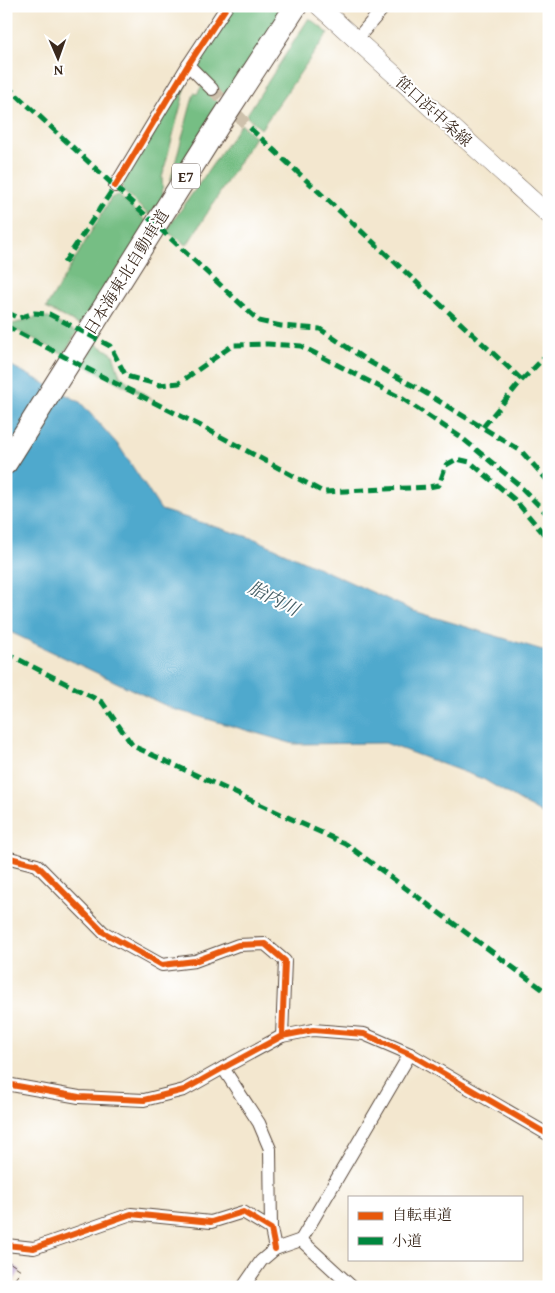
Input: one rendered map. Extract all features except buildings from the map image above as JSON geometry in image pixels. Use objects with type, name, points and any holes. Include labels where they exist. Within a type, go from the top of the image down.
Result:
[{"type":"highway","name":"日本海東北自動車道","points":[[6,463],[221,121],[296,6]]},
{"type":"main road","name":"笹口浜中条線","points":[[319,6],[549,215]]},
{"type":"street","points":[[115,186],[188,65],[227,6]]},
{"type":"street","points":[[356,40],[385,6]]},
{"type":"street","points":[[188,65],[212,89]]},
{"type":"street","points":[[6,857],[37,865],[103,932],[162,965],[195,961],[238,945],[265,944],[285,961],[282,1036]]},
{"type":"street","points":[[6,1084],[79,1097],[144,1100],[184,1090],[282,1036],[313,1030],[364,1034],[410,1054],[549,1135]]},
{"type":"street","points":[[243,1287],[261,1260],[275,1249],[301,1240],[410,1054]]},
{"type":"street","points":[[223,1068],[259,1123],[270,1149],[271,1228],[275,1249]]},
{"type":"street","points":[[6,1245],[34,1248],[131,1214],[211,1222],[243,1212],[271,1228]]},
{"type":"street","points":[[301,1240],[352,1287]]},
{"type":"green space","points":[[235,6],[287,6],[226,96],[196,70],[196,66]]},
{"type":"green space","points":[[309,18],[328,33],[261,129],[246,116]]},
{"type":"green space","points":[[187,82],[162,177],[163,198],[150,216],[123,191],[122,182]]},
{"type":"green space","points":[[202,86],[220,104],[170,182],[194,93],[197,94]]},
{"type":"green space","points":[[241,124],[255,137],[187,245],[166,231]]},
{"type":"green space","points":[[118,195],[148,223],[81,326],[46,308],[111,198]]},
{"type":"green space","points":[[40,316],[77,332],[64,354],[6,325],[6,322],[13,324]]},
{"type":"green space","points":[[95,343],[113,354],[120,376],[154,401],[82,364]]},
{"type":"water","name":"胎内川","points":[[6,363],[80,402],[119,446],[161,510],[255,539],[414,611],[549,652],[549,818],[483,779],[385,743],[294,744],[173,709],[6,630]]},
{"type":"tunnel","points":[[212,89],[250,128]]},
{"type":"marked path","points":[[6,85],[259,321],[281,326],[320,329],[366,360],[419,389],[521,451],[549,482]]},
{"type":"marked path","points":[[250,128],[522,380]]},
{"type":"marked path","points":[[64,263],[115,186]]},
{"type":"marked path","points":[[6,312],[19,318],[34,313],[49,314],[110,346],[126,376],[160,385],[179,383],[233,345],[268,344],[301,346],[403,399],[462,438],[518,484],[549,516]]},
{"type":"marked path","points":[[6,326],[201,426],[323,492],[439,485],[446,465],[457,459],[470,462],[515,500],[549,540]]},
{"type":"marked path","points":[[483,427],[522,380],[549,353]]},
{"type":"marked path","points":[[6,653],[102,702],[133,746],[346,844],[549,994]]},
{"type":"cycle path","points":[[115,186],[188,65],[227,6]]},
{"type":"cycle path","points":[[6,857],[37,865],[103,932],[162,965],[195,961],[238,945],[265,944],[285,961],[282,1036]]},
{"type":"cycle path","points":[[6,1084],[79,1097],[144,1100],[184,1090],[282,1036],[313,1030],[364,1034],[410,1054],[549,1135]]},
{"type":"cycle path","points":[[6,1245],[34,1248],[131,1214],[211,1222],[243,1212],[271,1229],[275,1249]]}]
